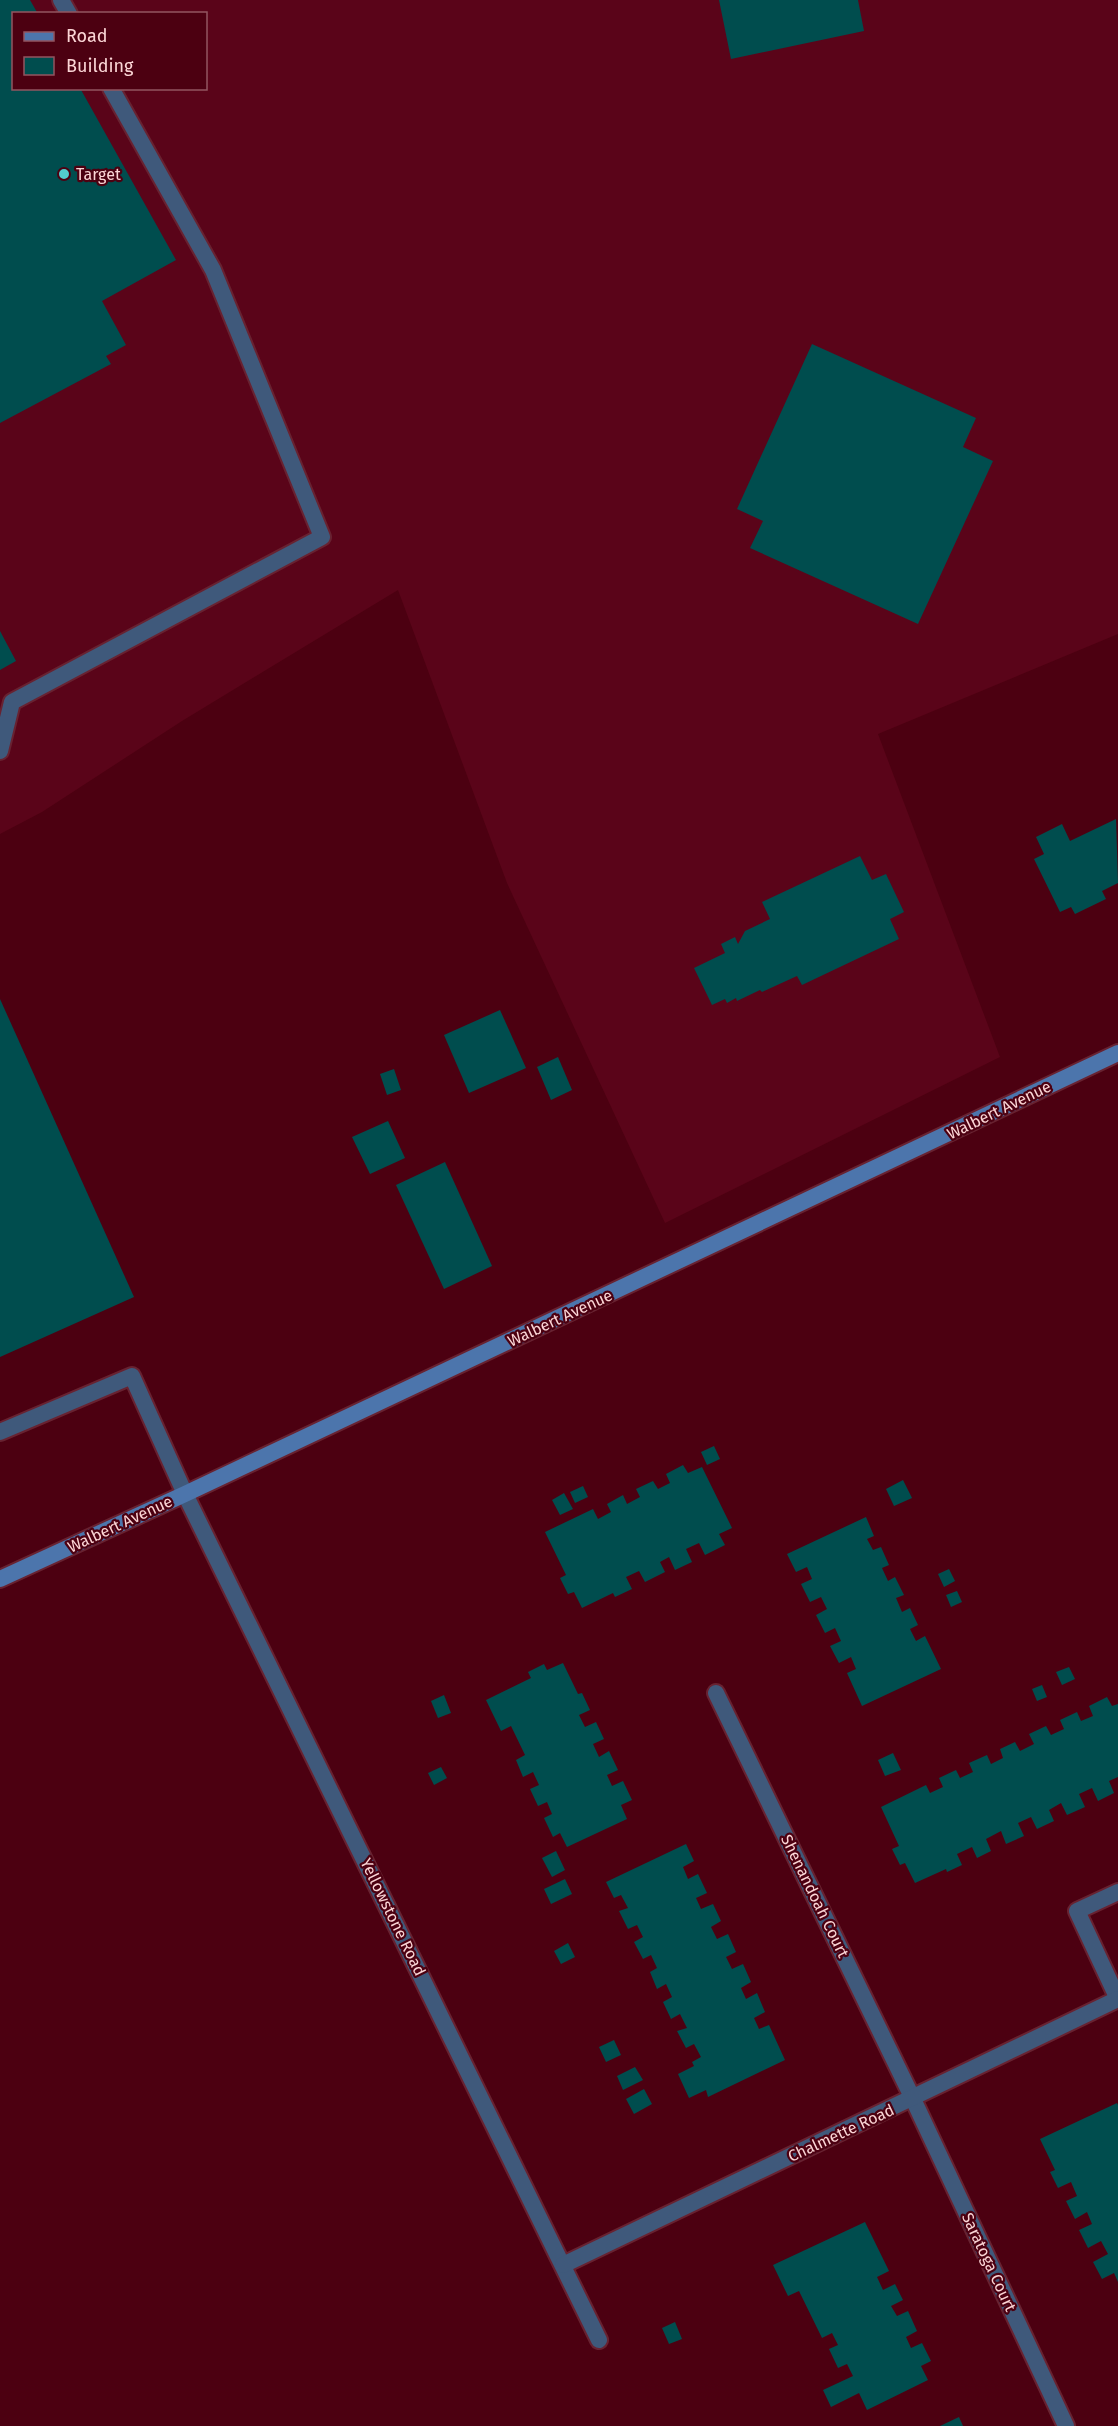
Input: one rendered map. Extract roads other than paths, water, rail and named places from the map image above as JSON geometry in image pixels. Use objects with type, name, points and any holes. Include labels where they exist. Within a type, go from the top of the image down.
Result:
[{"type":"main road","name":"Walbert Avenue","points":[[0,1579],[185,1494],[1118,1053]]},
{"type":"street","points":[[0,751],[12,702],[322,537],[213,270],[112,90]]},
{"type":"street","name":"Yellowstone Road","points":[[0,1432],[132,1376],[185,1494],[599,2340]]},
{"type":"street","name":"Shenandoah Court","points":[[716,1693],[913,2099]]},
{"type":"street","points":[[1118,1892],[1077,1911],[1118,1999]]},
{"type":"street","name":"Chalmette Road","points":[[563,2265],[1118,1999]]},
{"type":"street","name":"Saratoga Court","points":[[913,2099],[1066,2426]]},
{"type":"place","name":"Target","points":[[64,174]]}]
